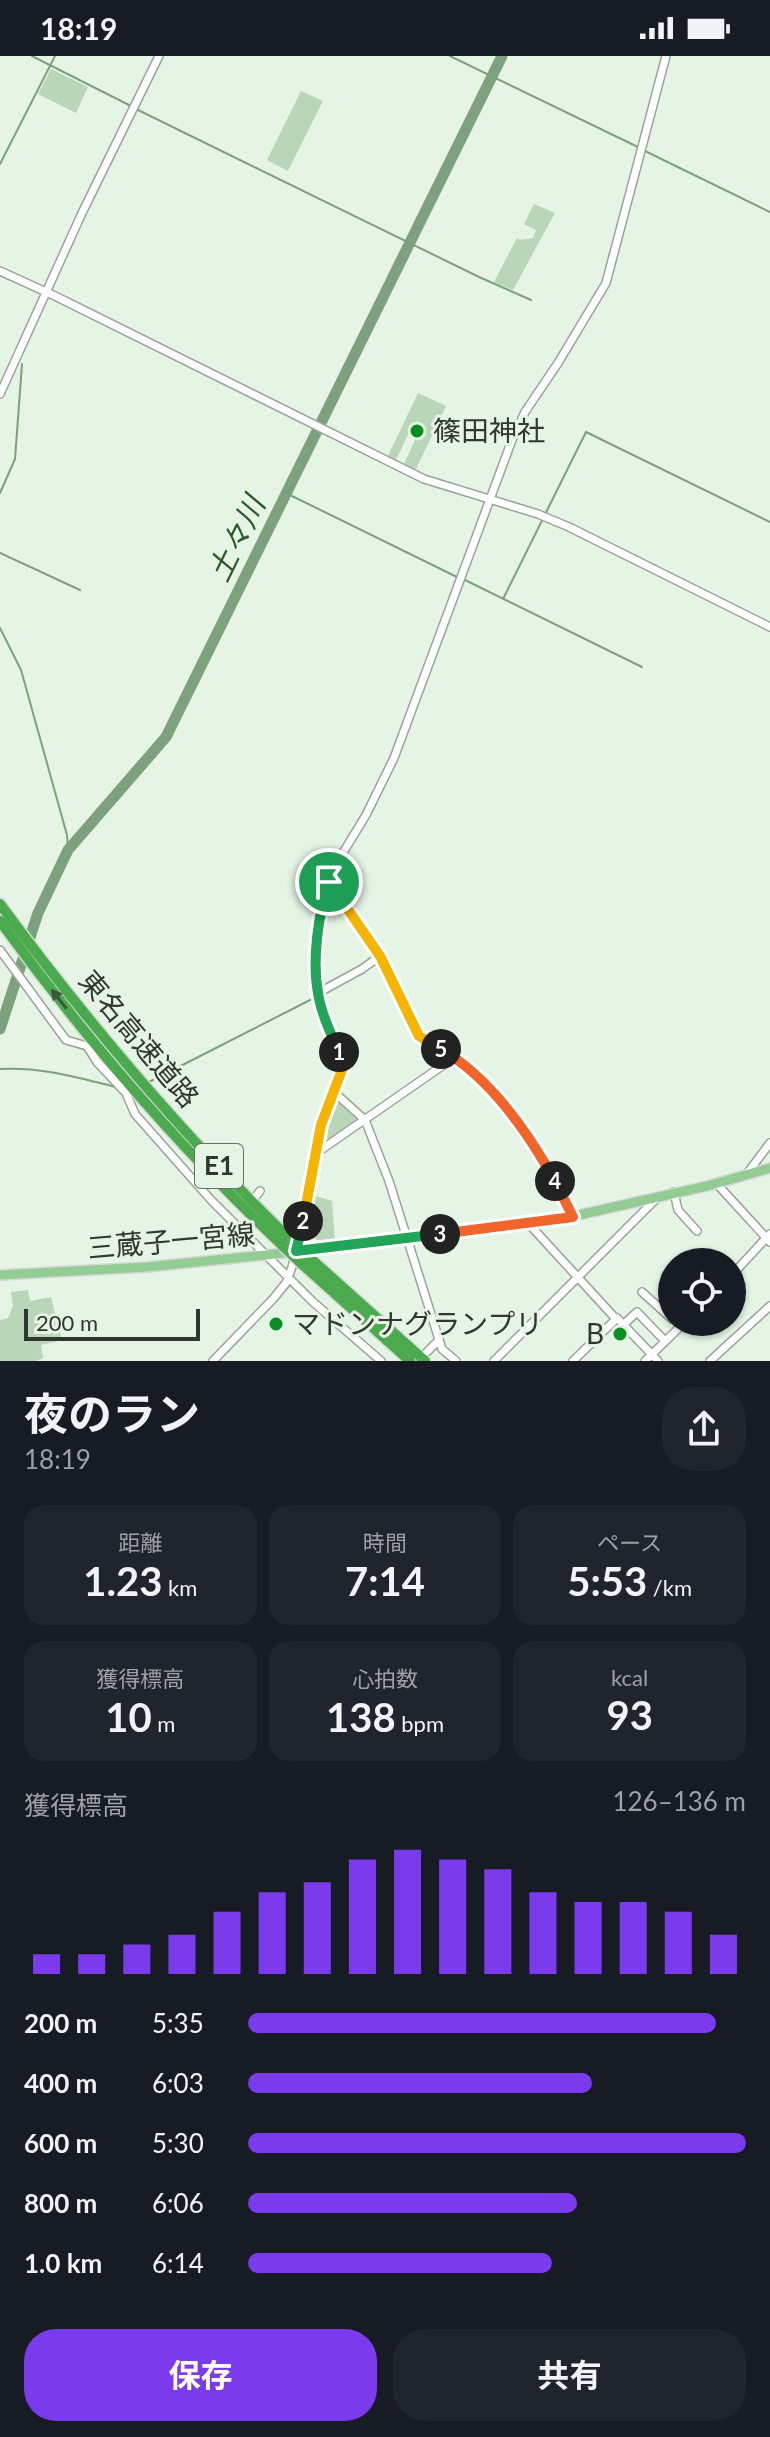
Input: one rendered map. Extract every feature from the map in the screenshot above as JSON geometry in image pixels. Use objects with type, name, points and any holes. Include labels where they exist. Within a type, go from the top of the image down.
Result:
[{"type":"highway","name":"東名高速道路","points":[[0,904],[95,1034]]},
{"type":"highway","name":"東名高速道路","points":[[0,921],[27,959],[144,1091],[241,1190],[290,1246],[410,1361]]},
{"type":"highway","name":"東名高速道路","points":[[306,1261],[426,1357]]},
{"type":"main road","name":"三蔵子一宮線","points":[[0,1275],[147,1267],[266,1255],[290,1246],[407,1238],[573,1217],[770,1168]]},
{"type":"street","points":[[0,394],[82,213],[159,56]]},
{"type":"street","points":[[213,1361],[267,1306],[289,1278],[290,1246],[301,1237],[321,1125],[341,1075],[342,1060],[318,993],[320,912],[329,882],[381,788],[394,758],[525,412],[606,283],[666,56]]},
{"type":"street","points":[[0,271],[433,482],[538,514],[569,527],[770,627]]},
{"type":"street","points":[[329,882],[380,956],[419,1036],[465,1065],[499,1101],[551,1174],[573,1217]]},
{"type":"street","points":[[0,950],[66,1040],[87,1046],[97,1062],[126,1093],[135,1114],[231,1220],[313,1302],[381,1361]]},
{"type":"street","points":[[318,993],[380,956]]},
{"type":"street","points":[[314,1155],[455,1057]]},
{"type":"street","points":[[334,1092],[365,1120],[389,1181],[442,1349],[456,1361]]},
{"type":"street","points":[[746,1175],[770,1143]]},
{"type":"street","points":[[716,1183],[769,1238],[746,1261]]},
{"type":"street","points":[[674,1192],[678,1210],[697,1231]]},
{"type":"street","points":[[494,1361],[659,1196]]},
{"type":"street","points":[[231,1220],[238,1213]]},
{"type":"street","points":[[528,1223],[658,1361]]},
{"type":"street","points":[[642,1292],[658,1305]]},
{"type":"street","points":[[710,1361],[770,1306]]},
{"type":"street","points":[[573,1361],[637,1312],[665,1341]]},
{"type":"street","points":[[645,1361],[668,1336]]},
{"type":"street","points":[[426,1357],[439,1340]]},
{"type":"green space","points":[[51,69],[88,87],[76,113],[38,94]]},
{"type":"green space","points":[[301,91],[323,101],[288,171],[267,160]]},
{"type":"green space","points":[[534,204],[555,213],[513,290],[494,282],[517,238],[533,238],[536,230],[524,224]]},
{"type":"green space","name":"篠田神社","points":[[418,393],[446,406],[416,469],[404,464],[421,427],[413,424],[396,460],[388,456]]},
{"type":"green space","points":[[334,1098],[358,1121],[330,1140],[322,1133]]},
{"type":"green space","points":[[310,1194],[332,1201],[335,1243],[321,1244],[305,1229]]},
{"type":"green space","points":[[28,1290],[30,1301],[51,1297],[62,1340],[41,1345],[43,1358],[36,1361],[0,1361],[0,1320],[8,1318],[13,1306],[11,1292]]},
{"type":"waterway","points":[[32,56],[131,106]]},
{"type":"waterway","points":[[0,164],[55,56]]},
{"type":"waterway","points":[[450,56],[640,148]]},
{"type":"waterway","name":"土々川","points":[[0,1029],[38,913],[68,850],[166,737],[502,56]]},
{"type":"waterway","points":[[136,109],[531,300]]},
{"type":"waterway","points":[[645,151],[770,212]]},
{"type":"waterway","points":[[0,493],[15,459],[22,364]]},
{"type":"waterway","points":[[503,599],[586,432],[770,522]]},
{"type":"waterway","points":[[292,496],[457,577]]},
{"type":"waterway","points":[[0,553],[80,590]]},
{"type":"waterway","points":[[465,580],[642,667]]},
{"type":"waterway","points":[[0,628],[21,670],[67,835],[68,850]]},
{"type":"waterway","points":[[149,1082],[314,998]]},
{"type":"waterway","points":[[0,1069],[45,1071],[116,1087]]},
{"type":"place","name":"篠田神社","points":[[417,431]]},
{"type":"place","name":"マドンナグランプリ","points":[[276,1324]]},
{"type":"place","name":"B","points":[[620,1334]]},
{"type":"route","points":[[329,882],[380,956],[419,1036],[465,1065],[499,1101],[551,1174],[573,1217],[296,1251],[321,1125],[343,1067],[318,993],[320,912],[329,882]]}]
